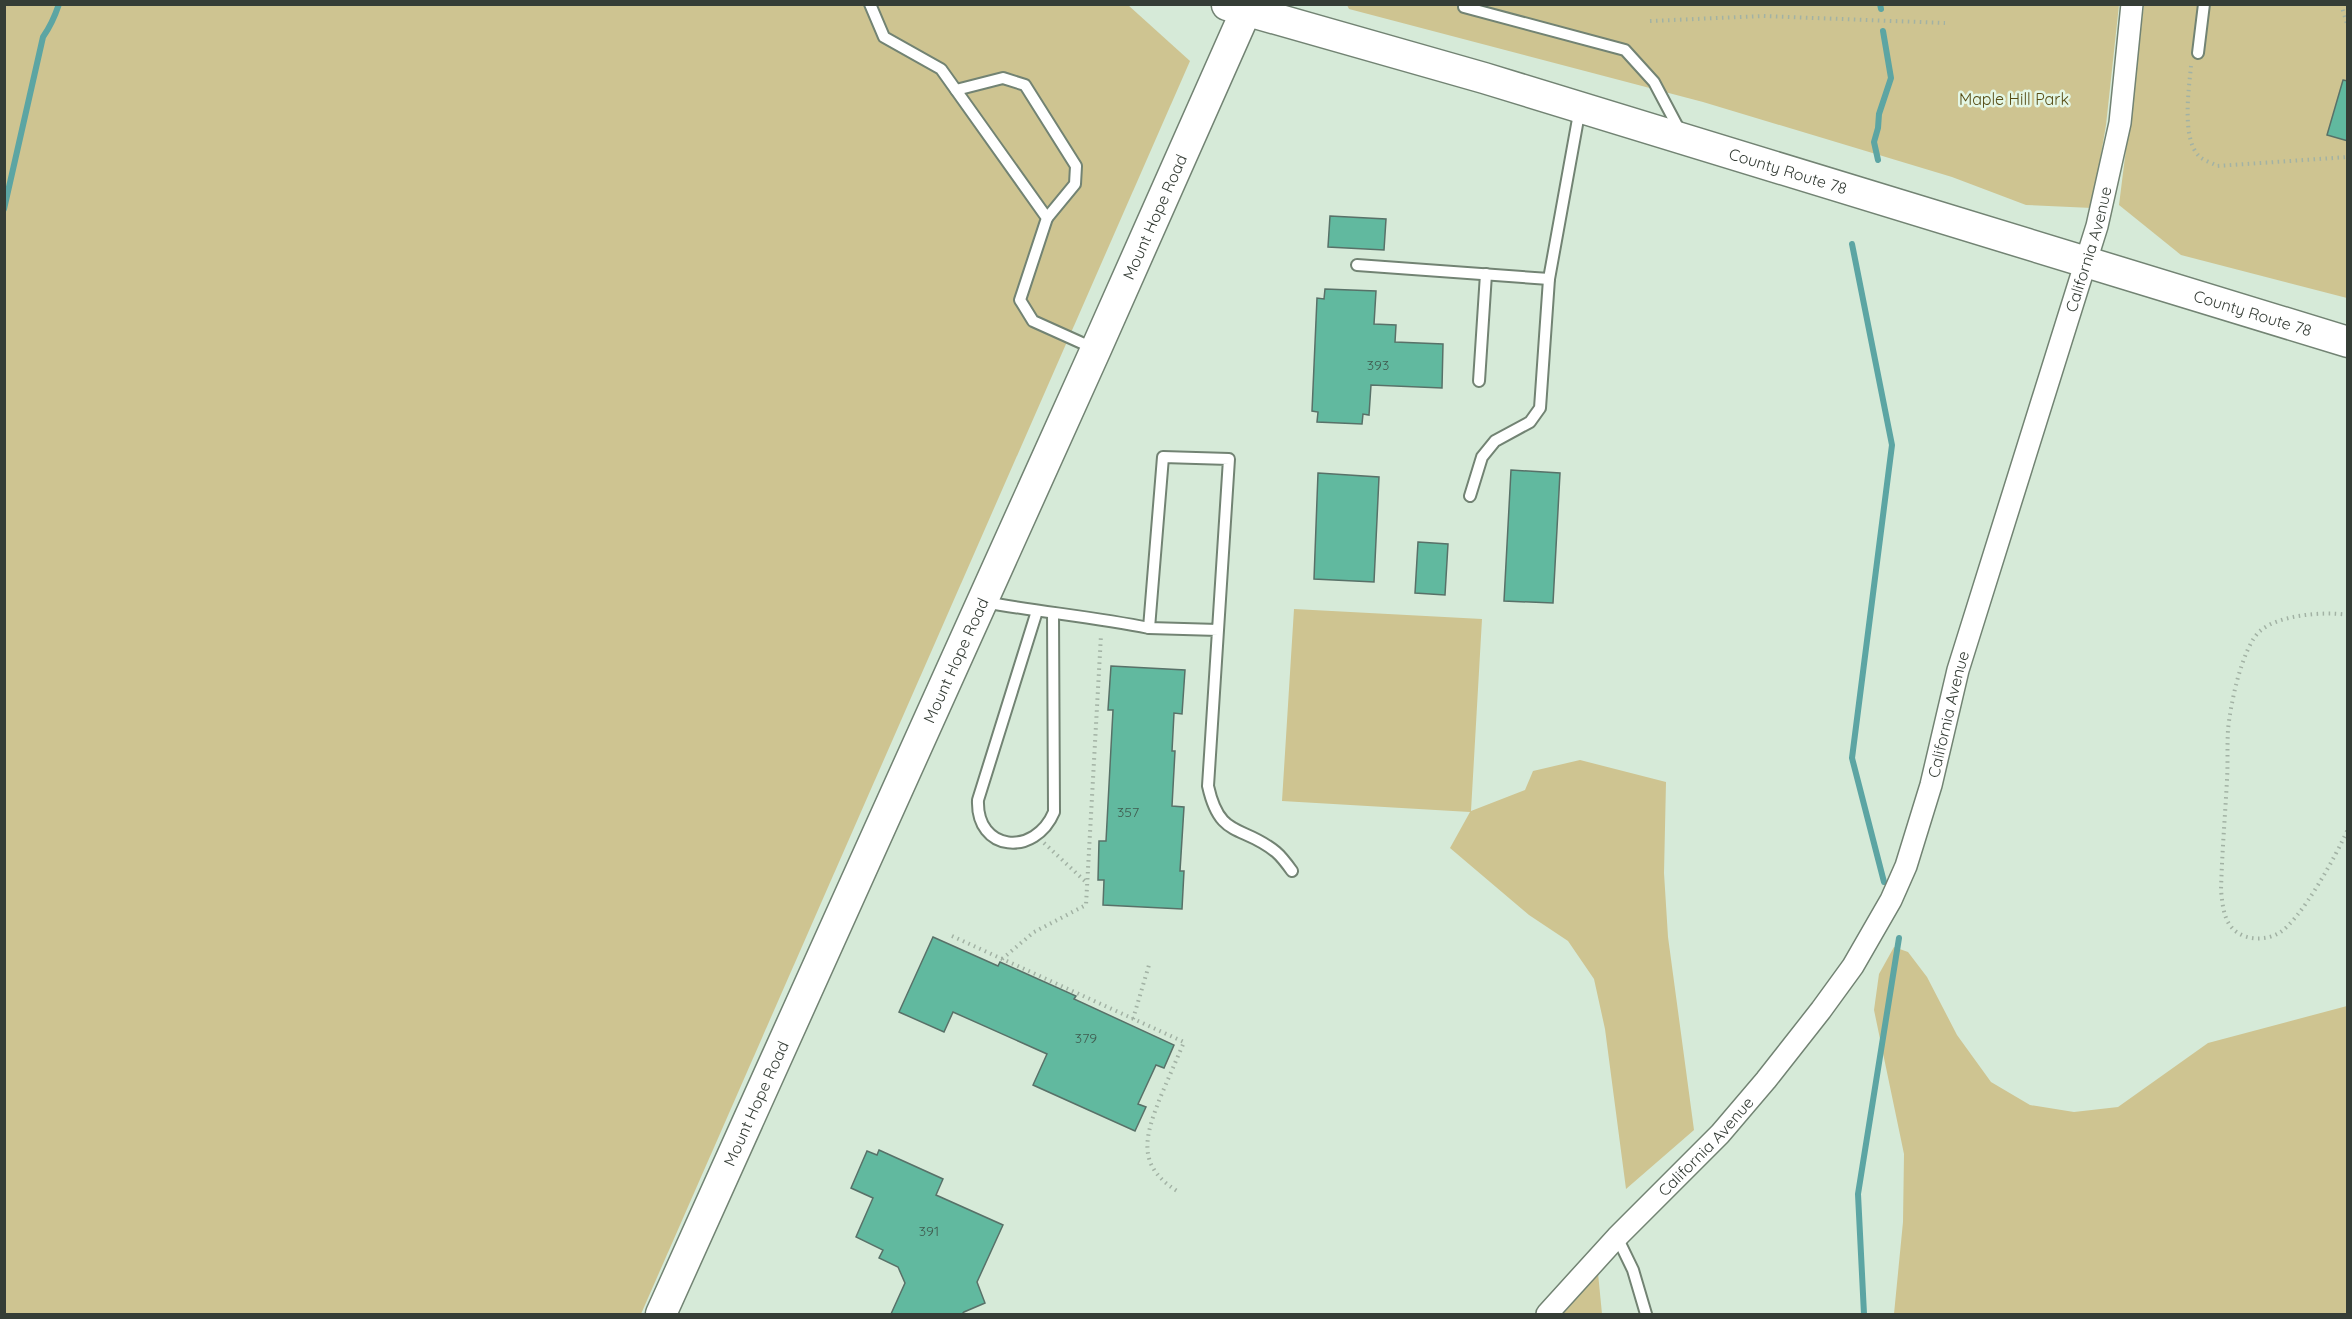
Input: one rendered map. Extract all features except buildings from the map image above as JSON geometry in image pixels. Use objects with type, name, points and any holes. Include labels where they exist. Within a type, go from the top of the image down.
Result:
[{"type":"street","name":"California Avenue","points":[[1547,1314],[1617,1237],[1720,1134],[1766,1080],[1846,974],[1891,900],[1919,830],[1958,670],[2086,262],[2110,175],[2120,123],[2132,4]]},
{"type":"street","name":"County Route 78","points":[[1241,6],[1580,107],[2348,342]]},
{"type":"street","name":"Mount Hope Road","points":[[661,1314],[1096,349],[1241,6]]},
{"type":"lane","points":[[870,4],[884,37],[941,69],[1047,218]]},
{"type":"lane","points":[[2198,53],[2204,4]]},
{"type":"lane","points":[[1464,8],[1624,50],[1654,82],[1684,139]]},
{"type":"lane","points":[[956,90],[1003,78],[1025,85],[1076,166],[1075,184],[1047,218],[1020,300],[1033,321],[1096,349]]},
{"type":"lane","points":[[1470,496],[1482,457],[1495,441],[1530,422],[1539,408],[1549,279],[1580,107]]},
{"type":"lane","points":[[1357,265],[1549,279]]},
{"type":"lane","points":[[1479,381],[1486,274]]},
{"type":"lane","points":[[1149,628],[1164,457],[1229,459],[1208,786],[1212,805],[1228,826],[1274,850],[1292,871]]},
{"type":"lane","points":[[982,602],[1102,618],[1149,628],[1218,630]]},
{"type":"lane","points":[[1037,611],[980,790],[977,811],[987,830],[999,840],[1018,843],[1037,836],[1051,821],[1054,812],[1053,613]]},
{"type":"lane","points":[[1617,1237],[1633,1270],[1646,1314]]},
{"type":"path","points":[[2341,4],[2348,27]]},
{"type":"path","points":[[1650,21],[1764,16],[1945,23]]},
{"type":"path","points":[[2192,66],[2188,98],[2190,138],[2199,156],[2217,166],[2348,157]]},
{"type":"path","points":[[2348,615],[2338,613],[2308,615],[2273,623],[2260,630],[2247,654],[2237,681],[2228,730],[2221,890],[2223,910],[2231,928],[2250,938],[2262,939],[2289,926],[2318,886],[2348,829]]},
{"type":"path","points":[[1002,959],[1034,932],[1086,905],[1102,618]]},
{"type":"path","points":[[1037,836],[1087,884]]},
{"type":"path","points":[[952,936],[1184,1042],[1149,1127],[1146,1144],[1154,1173],[1164,1184],[1177,1191]]},
{"type":"path","points":[[1132,1019],[1149,966]]},
{"type":"green space","points":[[5,5],[1128,5],[1190,61],[641,1314],[5,1314]]},
{"type":"green space","name":"Maple Hill Park","points":[[1347,5],[2119,5],[2106,125],[2092,208],[2026,205],[1952,177],[1703,102],[1349,9]]},
{"type":"green space","points":[[2144,5],[2347,5],[2347,298],[2181,255],[2119,205]]},
{"type":"green space","points":[[1294,609],[1482,619],[1471,811],[1525,790],[1533,771],[1580,760],[1666,782],[1664,873],[1668,937],[1694,1130],[1626,1189],[1605,1029],[1594,979],[1568,941],[1529,915],[1450,848],[1470,812],[1282,801]]},
{"type":"green space","points":[[1894,947],[1908,952],[1927,977],[1957,1035],[1991,1082],[2030,1105],[2074,1112],[2118,1107],[2208,1043],[2347,1006],[2347,1314],[1894,1314],[1903,1222],[1904,1154],[1874,1010],[1879,974]]},
{"type":"green space","points":[[1598,1273],[1602,1314],[1563,1314]]},
{"type":"waterway","points":[[4,209],[43,37],[59,4]]},
{"type":"waterway","points":[[1880,4],[1881,9]]},
{"type":"waterway","points":[[1878,160],[1874,142],[1879,114],[1891,78],[1883,31]]},
{"type":"waterway","points":[[1852,244],[1892,445],[1852,758],[1884,882]]},
{"type":"waterway","points":[[1864,1314],[1858,1194],[1899,938]]}]
